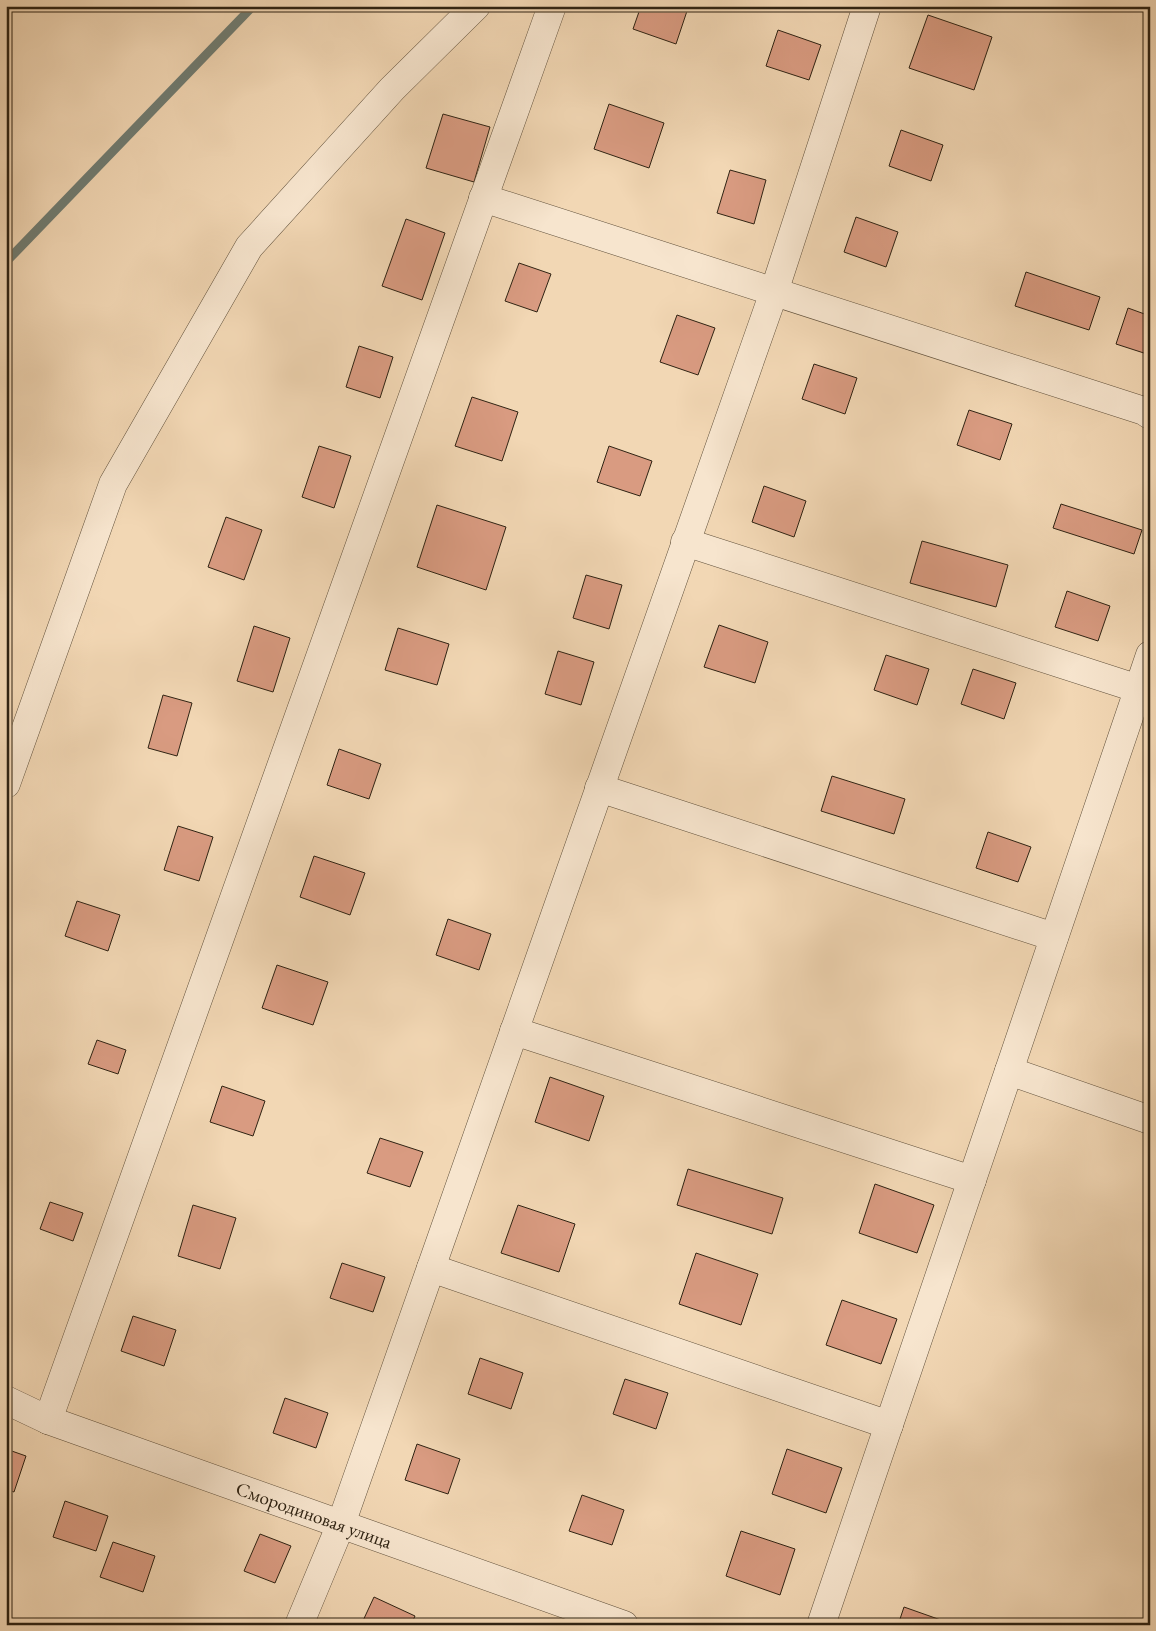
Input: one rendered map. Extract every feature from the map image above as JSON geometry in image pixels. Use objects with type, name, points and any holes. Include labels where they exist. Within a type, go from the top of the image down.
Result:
[{"type":"street","points":[[6,784],[113,484],[249,247],[392,89],[476,6]]},
{"type":"street","points":[[48,1420],[552,6]]},
{"type":"street","points":[[299,1625],[341,1524],[774,292],[866,6]]},
{"type":"street","points":[[483,198],[1144,411],[1150,415]]},
{"type":"street","points":[[685,542],[1139,689]]},
{"type":"street","points":[[821,1625],[1150,655]]},
{"type":"street","points":[[599,788],[1054,938]]},
{"type":"street","points":[[514,1031],[972,1180]]},
{"type":"street","points":[[1009,1071],[1150,1120]]},
{"type":"street","points":[[431,1268],[889,1425]]},
{"type":"street","name":"Смородиновая улица","points":[[6,1400],[48,1420],[624,1625]]},
{"type":"building","points":[[641,6],[683,6],[688,8],[676,44],[633,29]]},
{"type":"building","points":[[928,15],[992,37],[974,90],[909,68]]},
{"type":"building","points":[[778,30],[821,45],[809,80],[766,66]]},
{"type":"building","points":[[609,104],[664,123],[649,168],[594,149]]},
{"type":"building","points":[[443,114],[490,127],[474,182],[426,168]]},
{"type":"building","points":[[901,130],[943,145],[931,181],[889,166]]},
{"type":"building","points":[[730,170],[766,180],[754,224],[717,213]]},
{"type":"building","points":[[856,217],[898,232],[886,267],[844,252]]},
{"type":"building","points":[[406,219],[445,233],[422,300],[382,286]]},
{"type":"building","points":[[519,263],[551,274],[537,312],[505,301]]},
{"type":"building","points":[[1026,272],[1100,297],[1089,330],[1015,306]]},
{"type":"building","points":[[1128,308],[1150,316],[1150,355],[1116,344]]},
{"type":"building","points":[[677,315],[715,328],[698,375],[660,362]]},
{"type":"building","points":[[359,346],[393,357],[380,398],[346,387]]},
{"type":"building","points":[[814,364],[857,378],[845,414],[802,399]]},
{"type":"building","points":[[472,397],[518,412],[502,461],[455,446]]},
{"type":"building","points":[[969,410],[1012,424],[1000,460],[957,445]]},
{"type":"building","points":[[319,446],[351,456],[334,508],[302,497]]},
{"type":"building","points":[[609,446],[652,461],[640,496],[597,482]]},
{"type":"building","points":[[764,486],[806,501],[794,537],[752,522]]},
{"type":"building","points":[[1061,504],[1142,530],[1134,554],[1053,528]]},
{"type":"building","points":[[437,505],[506,527],[486,590],[417,567]]},
{"type":"building","points":[[226,517],[262,530],[244,580],[208,567]]},
{"type":"building","points":[[922,541],[1008,565],[996,607],[910,583]]},
{"type":"building","points":[[586,575],[622,585],[609,629],[573,618]]},
{"type":"building","points":[[1067,591],[1110,606],[1098,641],[1055,627]]},
{"type":"building","points":[[719,625],[768,642],[755,683],[704,667]]},
{"type":"building","points":[[254,626],[290,638],[273,692],[237,681]]},
{"type":"building","points":[[398,628],[449,644],[437,685],[385,670]]},
{"type":"building","points":[[558,651],[594,662],[581,705],[545,694]]},
{"type":"building","points":[[886,655],[929,669],[917,705],[874,690]]},
{"type":"building","points":[[973,669],[1016,683],[1004,719],[961,704]]},
{"type":"building","points":[[163,695],[192,703],[177,756],[148,748]]},
{"type":"building","points":[[339,749],[381,764],[369,799],[327,785]]},
{"type":"building","points":[[832,776],[905,799],[894,834],[821,811]]},
{"type":"building","points":[[178,826],[213,837],[199,881],[164,870]]},
{"type":"building","points":[[988,832],[1031,847],[1018,882],[976,868]]},
{"type":"building","points":[[314,856],[365,873],[350,915],[300,897]]},
{"type":"building","points":[[77,901],[120,915],[108,951],[65,936]]},
{"type":"building","points":[[448,919],[491,934],[479,970],[436,955]]},
{"type":"building","points":[[277,965],[328,982],[313,1025],[262,1008]]},
{"type":"building","points":[[97,1040],[126,1050],[118,1074],[88,1064]]},
{"type":"building","points":[[550,1077],[604,1096],[589,1141],[535,1122]]},
{"type":"building","points":[[222,1086],[265,1101],[253,1136],[210,1122]]},
{"type":"building","points":[[380,1138],[423,1152],[410,1187],[367,1173]]},
{"type":"building","points":[[688,1169],[783,1198],[772,1234],[677,1205]]},
{"type":"building","points":[[875,1184],[934,1205],[917,1253],[859,1233]]},
{"type":"building","points":[[50,1202],[83,1213],[73,1241],[40,1229]]},
{"type":"building","points":[[193,1205],[236,1218],[220,1269],[178,1256]]},
{"type":"building","points":[[518,1205],[575,1224],[559,1272],[501,1253]]},
{"type":"building","points":[[696,1253],[758,1274],[741,1325],[679,1304]]},
{"type":"building","points":[[342,1263],[385,1277],[373,1312],[330,1298]]},
{"type":"building","points":[[842,1300],[897,1319],[881,1364],[826,1345]]},
{"type":"building","points":[[133,1316],[176,1330],[164,1366],[121,1351]]},
{"type":"building","points":[[480,1358],[523,1373],[511,1409],[468,1394]]},
{"type":"building","points":[[625,1379],[668,1393],[656,1429],[613,1414]]},
{"type":"building","points":[[285,1398],[328,1413],[316,1448],[273,1433]]},
{"type":"building","points":[[417,1444],[460,1459],[448,1494],[405,1480]]},
{"type":"building","points":[[6,1449],[26,1456],[14,1492],[6,1489]]},
{"type":"building","points":[[787,1449],[842,1468],[826,1513],[772,1494]]},
{"type":"building","points":[[582,1495],[624,1510],[612,1545],[569,1531]]},
{"type":"building","points":[[65,1501],[108,1516],[96,1551],[53,1537]]},
{"type":"building","points":[[741,1531],[795,1549],[780,1595],[726,1576]]},
{"type":"building","points":[[260,1534],[291,1546],[275,1583],[244,1571]]},
{"type":"building","points":[[113,1542],[155,1556],[143,1592],[100,1577]]},
{"type":"building","points":[[374,1597],[415,1616],[411,1625],[361,1625]]},
{"type":"building","points":[[904,1607],[955,1625],[898,1625]]},
{"type":"waterway","points":[[6,262],[253,6]]}]
